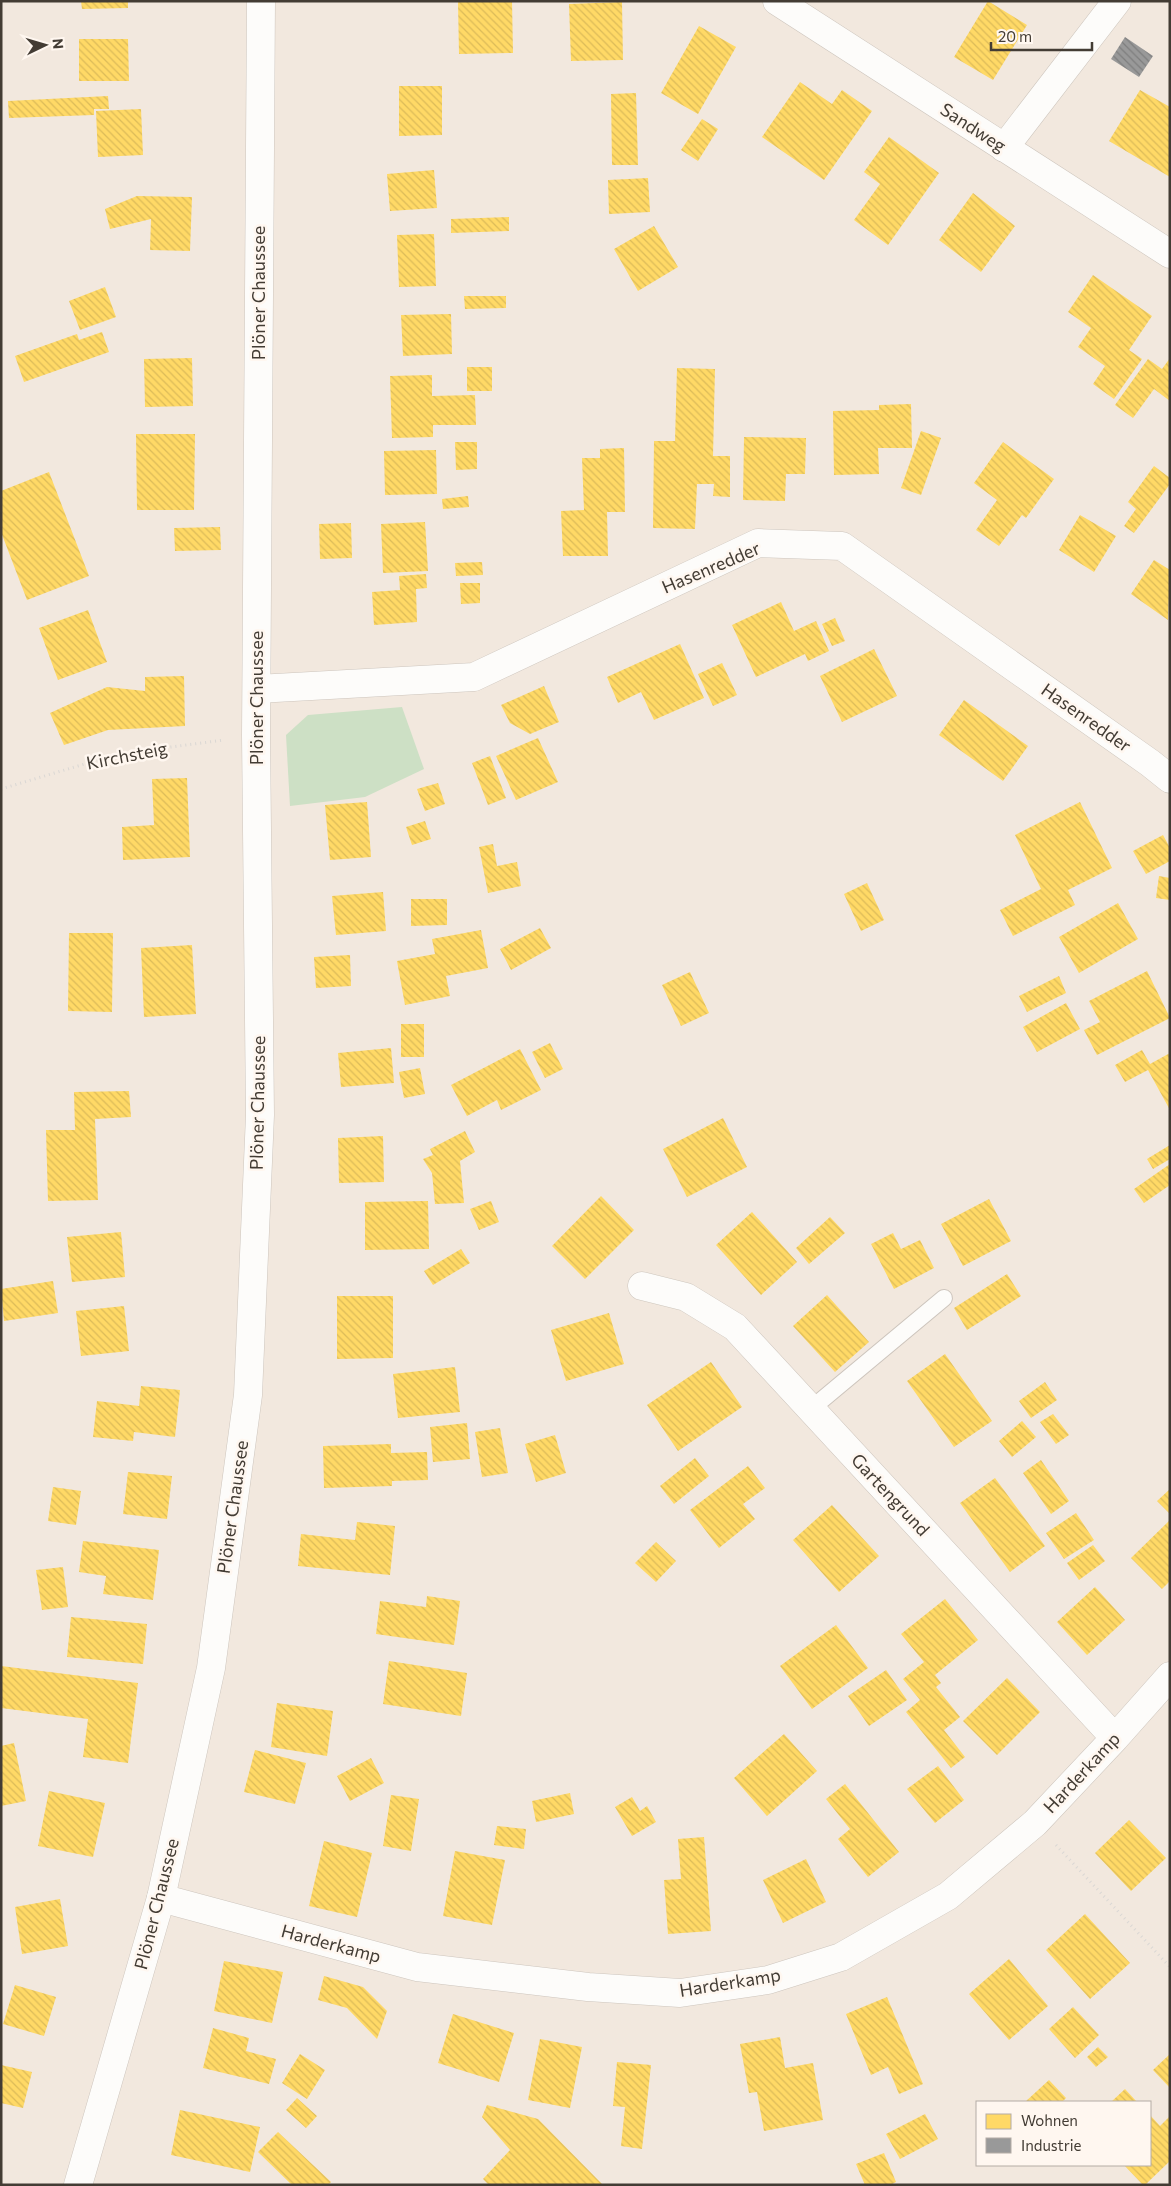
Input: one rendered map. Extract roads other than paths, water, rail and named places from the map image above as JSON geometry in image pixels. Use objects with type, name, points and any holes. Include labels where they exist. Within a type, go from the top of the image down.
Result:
[{"type":"street","name":"Plöner Chaussee","points":[[78,2185],[161,1898],[211,1668],[248,1396],[260,1115],[256,735],[261,1]]},
{"type":"street","name":"Sandweg","points":[[777,1],[1170,254]]},
{"type":"street","points":[[1004,148],[1116,1]]},
{"type":"street","name":"Hasenredder","points":[[257,689],[474,677],[758,543],[842,546],[1170,779]]},
{"type":"street","name":"Gartengrund","points":[[642,1286],[686,1297],[735,1327],[1115,1738]]},
{"type":"street","name":"Harderkamp","points":[[161,1898],[418,1967],[588,1987],[680,1993],[768,1980],[841,1957],[948,1896],[1035,1822],[1115,1738],[1170,1676]]},
{"type":"lane","points":[[811,1409],[944,1298]]}]
